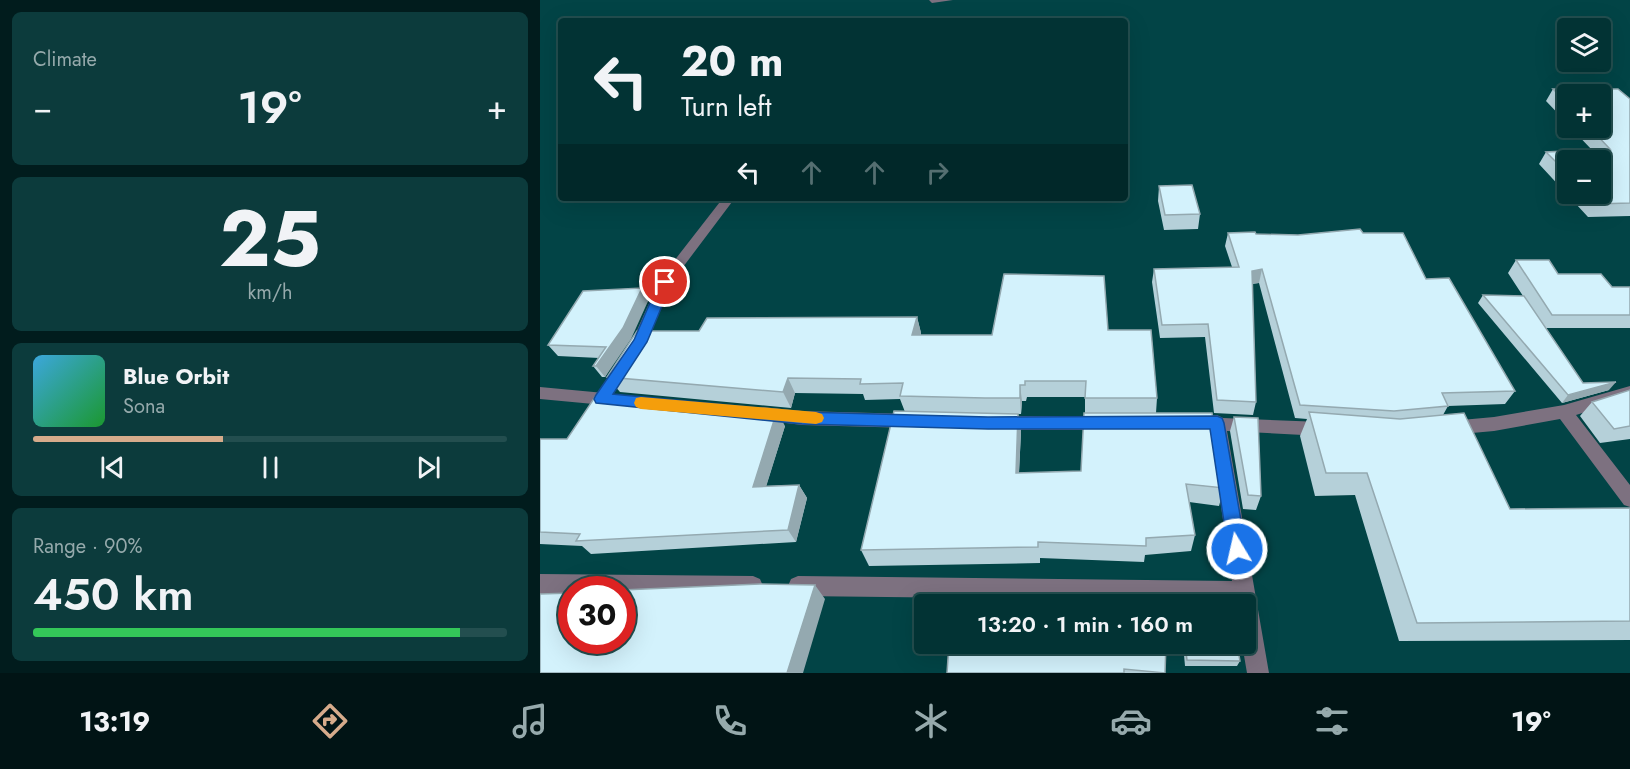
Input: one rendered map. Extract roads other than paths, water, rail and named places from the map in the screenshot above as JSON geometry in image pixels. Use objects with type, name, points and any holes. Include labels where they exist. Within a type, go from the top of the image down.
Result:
[{"type":"street","points":[[932,1],[949,0]]},
{"type":"street","points":[[630,361],[665,282],[727,201]]},
{"type":"street","points":[[1434,429],[1494,424],[1564,412],[1630,392]]},
{"type":"street","points":[[540,393],[605,394],[637,402]]},
{"type":"street","points":[[743,412],[802,418],[930,422]]},
{"type":"street","points":[[1564,412],[1630,499]]},
{"type":"street","points":[[988,423],[1125,423]]},
{"type":"street","points":[[1171,423],[1217,423],[1342,430]]},
{"type":"street","points":[[1217,423],[1258,673]]},
{"type":"street","points":[[540,584],[1244,591]]}]
